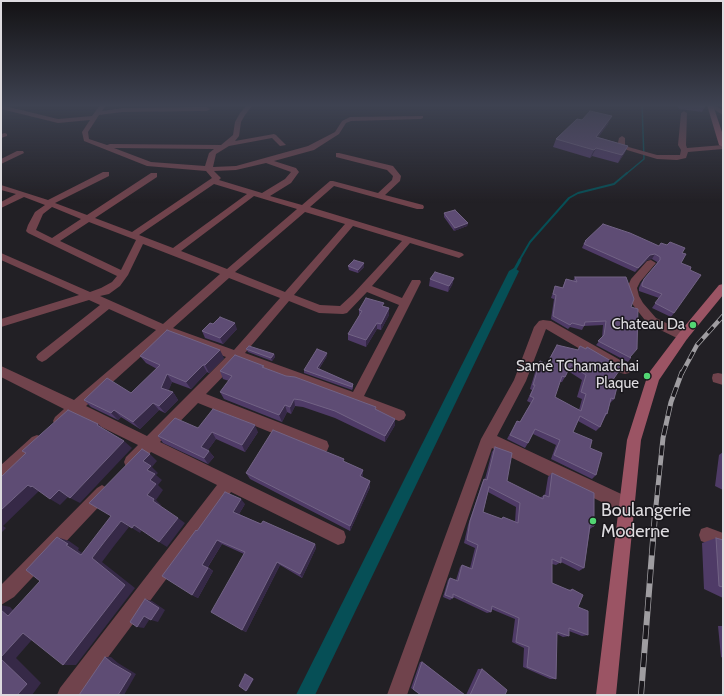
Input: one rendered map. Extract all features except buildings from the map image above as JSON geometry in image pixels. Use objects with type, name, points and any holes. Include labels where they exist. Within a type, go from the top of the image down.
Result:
[{"type":"main road","points":[[606,695],[634,440],[653,378],[683,336],[723,288]]},
{"type":"street","points":[[86,137],[86,140],[150,164],[208,169],[236,168],[266,161],[311,148],[329,137]]},
{"type":"street","points":[[208,169],[213,153],[234,137]]},
{"type":"street","points":[[101,146],[224,146],[267,137]]},
{"type":"street","points":[[275,137],[282,145]]},
{"type":"street","points":[[622,138],[620,147],[657,157],[677,158],[683,156],[685,150],[682,145],[682,137]]},
{"type":"street","points":[[685,150],[723,145]]},
{"type":"street","points":[[1,162],[20,153]]},
{"type":"street","points":[[338,155],[390,168],[397,176],[396,181],[380,195]]},
{"type":"street","points":[[262,197],[288,181],[295,172],[266,161]]},
{"type":"street","points":[[1,323],[92,296],[105,291],[116,284],[123,275],[137,237],[212,182],[216,176],[208,169]]},
{"type":"street","points":[[106,174],[50,203],[39,212],[32,225],[31,231],[123,275]]},
{"type":"street","points":[[52,242],[154,175]]},
{"type":"street","points":[[212,182],[459,255]]},
{"type":"street","points":[[1,475],[75,407],[333,183],[420,206]]},
{"type":"street","points":[[1,187],[4,190],[23,194],[50,203],[319,309],[343,310],[366,288],[408,240]]},
{"type":"street","points":[[1,205],[23,194]]},
{"type":"street","points":[[174,252],[252,194]]},
{"type":"street","points":[[122,472],[236,355],[351,223]]},
{"type":"street","points":[[1,256],[164,329],[399,415]]},
{"type":"street","points":[[651,263],[635,281],[632,288],[634,296],[638,305],[652,320],[683,336]]},
{"type":"street","points":[[356,399],[416,282]]},
{"type":"street","points":[[366,288],[405,303]]},
{"type":"street","points":[[42,357],[108,304]]},
{"type":"street","points":[[397,695],[488,439],[520,381],[540,327],[543,324],[547,324],[625,369]]},
{"type":"street","points":[[1,371],[338,537]]},
{"type":"street","points":[[196,396],[322,446]]},
{"type":"street","points":[[488,439],[626,505]]},
{"type":"street","points":[[67,695],[228,483]]},
{"type":"street","points":[[1,596],[8,591],[111,484]]},
{"type":"street","points":[[707,535],[723,541]]},
{"type":"waterway","points":[[626,174],[644,159],[643,137]]},
{"type":"waterway","points":[[519,261],[530,242],[569,198],[578,193],[614,184],[627,173]]},
{"type":"waterway","points":[[514,271],[520,260]]},
{"type":"waterway","points":[[305,695],[514,271]]},
{"type":"railway","points":[[682,373],[697,345],[723,316]]},
{"type":"railway","points":[[655,515],[663,438],[671,402],[682,372]]},
{"type":"railway","points":[[641,695],[655,514]]},
{"type":"place","name":"Chateau Da","points":[[693,325]]},
{"type":"place","name":"Samé TChamatchai Plaque","points":[[647,376]]},
{"type":"place","name":"Boulangerie Moderne","points":[[593,521]]}]
